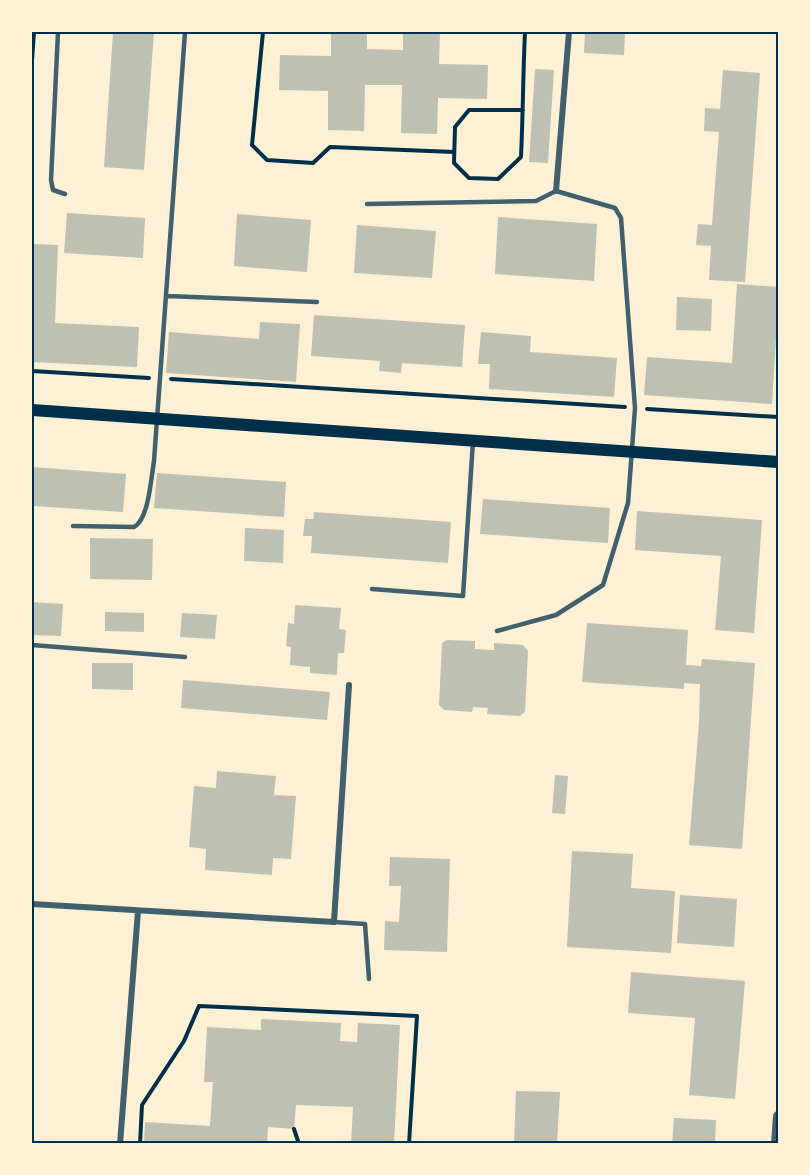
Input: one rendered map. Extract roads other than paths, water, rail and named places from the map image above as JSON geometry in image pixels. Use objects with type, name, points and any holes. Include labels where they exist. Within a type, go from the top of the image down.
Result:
[{"type":"main road","points":[[32,410],[778,462]]},
{"type":"street","points":[[556,191],[569,32]]},
{"type":"street","points":[[32,904],[334,922],[349,685]]},
{"type":"street","points":[[120,1143],[138,911]]},
{"type":"street","points":[[776,1143],[778,1116]]},
{"type":"lane","points":[[58,32],[51,180],[53,190],[65,194]]},
{"type":"lane","points":[[73,526],[134,527],[140,524],[145,513],[154,461],[161,379],[185,32]]},
{"type":"lane","points":[[367,204],[536,201],[556,191],[615,208],[621,218],[635,408],[628,503],[603,585],[556,615],[497,631]]},
{"type":"lane","points":[[167,296],[317,302]]},
{"type":"lane","points":[[372,589],[463,596],[473,441]]},
{"type":"lane","points":[[32,645],[185,657]]},
{"type":"lane","points":[[334,922],[366,924],[369,979]]}]
